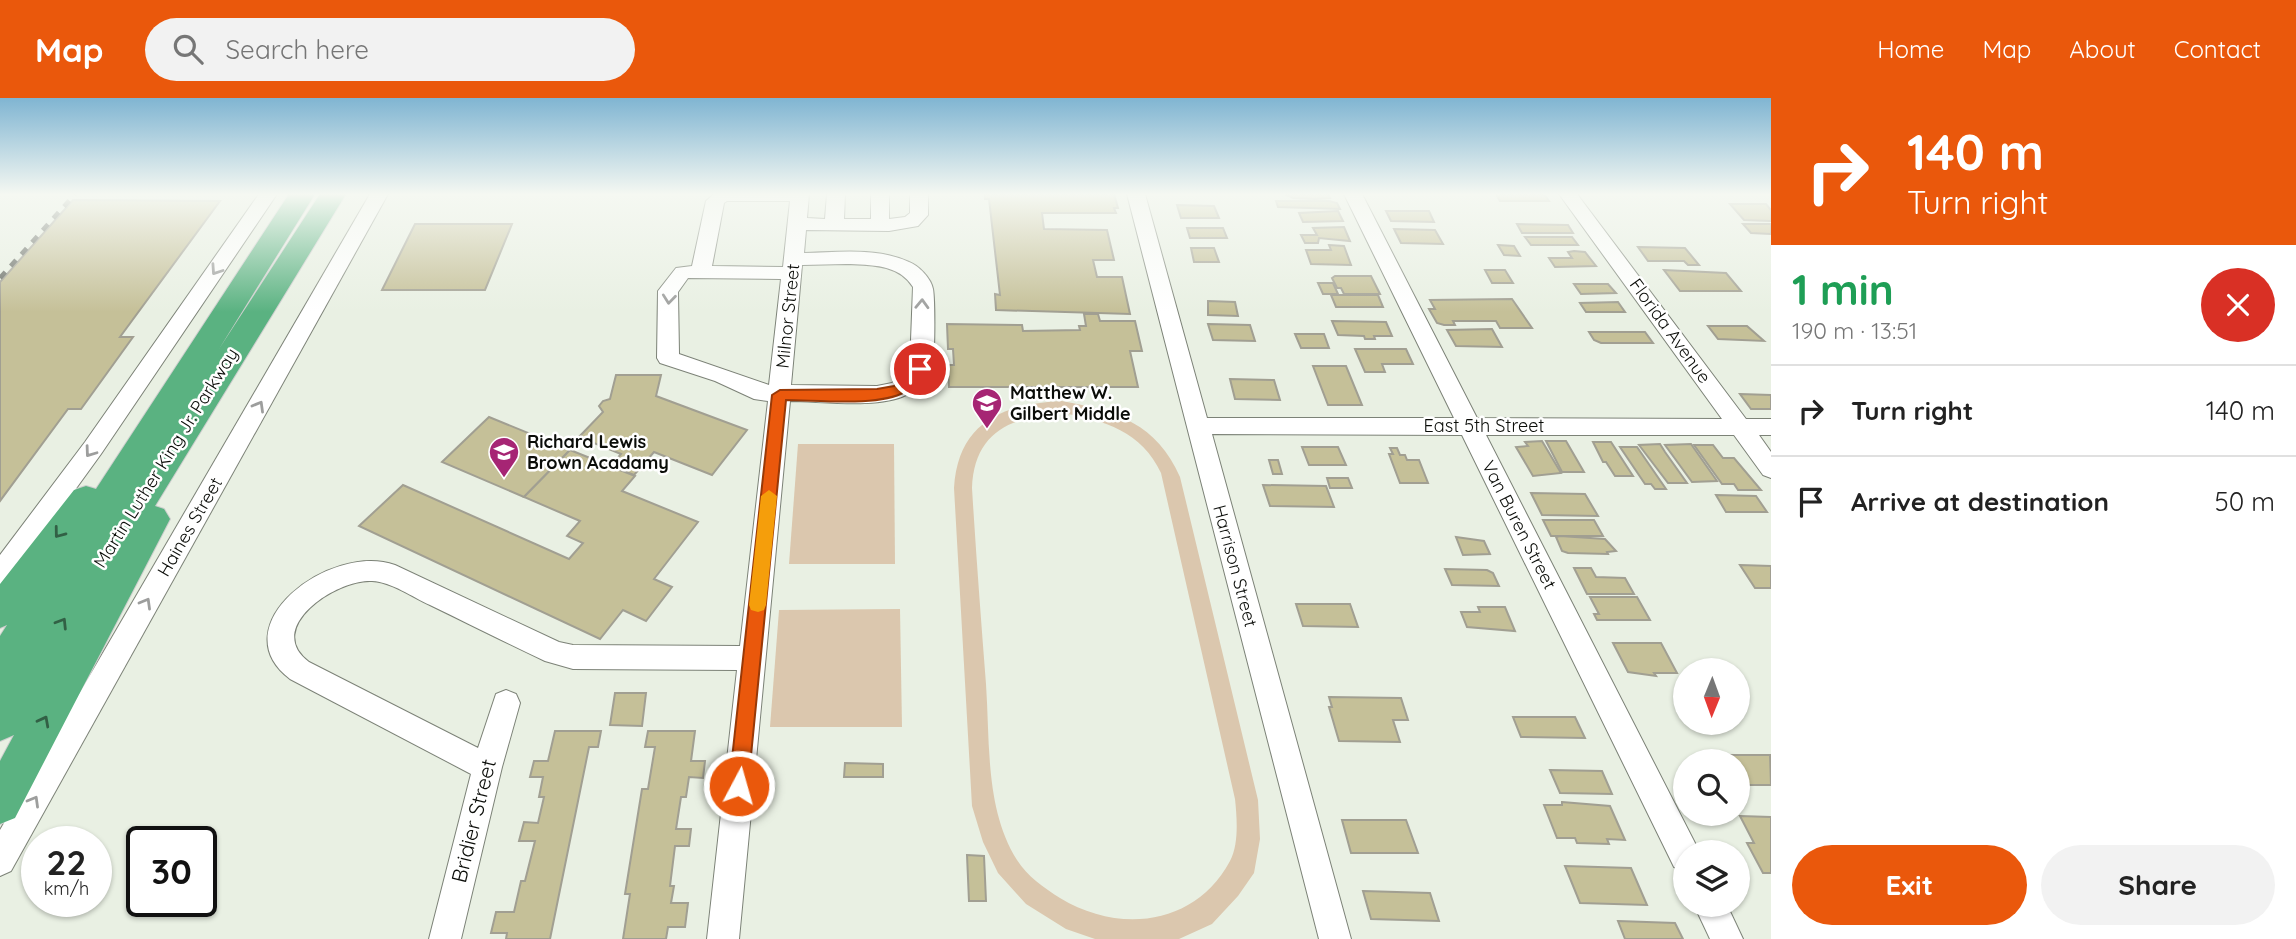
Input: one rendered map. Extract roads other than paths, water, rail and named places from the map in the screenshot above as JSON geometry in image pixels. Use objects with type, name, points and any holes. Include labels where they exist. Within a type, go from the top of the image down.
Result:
[{"type":"highway","name":"Martin Luther King Jr. Parkway","points":[[0,670],[166,407],[269,233]]},
{"type":"highway","name":"Martin Luther King Jr. Parkway","points":[[0,722],[309,233]]},
{"type":"highway","points":[[306,238],[310,233]]},
{"type":"highway","points":[[0,803],[270,294]]},
{"type":"highway","points":[[0,612],[113,464],[166,407]]},
{"type":"street","points":[[0,574],[93,447],[262,233]]},
{"type":"street","name":"Haines Street","points":[[0,860],[357,233]]},
{"type":"street","points":[[701,272],[709,233]]},
{"type":"street","name":"Milnor Street","points":[[723,939],[796,233]]},
{"type":"street","name":"Harrison Street","points":[[1146,233],[1335,939]]},
{"type":"street","name":"Van Buren Street","points":[[1372,233],[1677,840]]},
{"type":"street","name":"Florida Avenue","points":[[1597,233],[1771,469]]},
{"type":"street","points":[[878,259],[910,269],[920,278],[923,286],[920,369],[911,381],[898,390],[877,394],[780,395],[762,393],[723,376],[668,358],[668,291],[683,272],[794,266],[878,259]]},
{"type":"street","name":"East 5th Street","points":[[1198,426],[1771,427]]},
{"type":"street","points":[[487,767],[312,678],[293,665],[284,652],[282,634],[289,616],[302,598],[323,583],[344,574],[366,570],[386,572],[555,653],[573,657],[752,658]]},
{"type":"street","name":"Bridier Street","points":[[444,939],[487,767],[506,703]]},
{"type":"street","points":[[1716,917],[1727,939]]},
{"type":"railway","points":[[0,278],[40,233]]},
{"type":"place","name":"Matthew W. Gilbert Middle","points":[[987,430]]},
{"type":"place","name":"Richard Lewis Brown Acadamy","points":[[504,479]]}]
